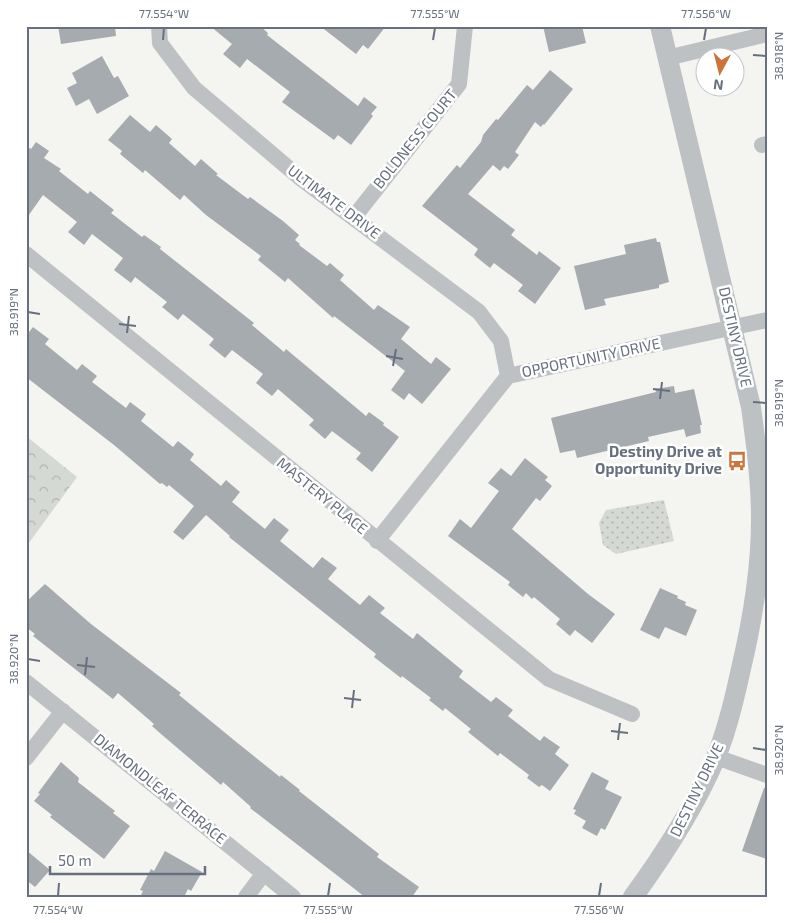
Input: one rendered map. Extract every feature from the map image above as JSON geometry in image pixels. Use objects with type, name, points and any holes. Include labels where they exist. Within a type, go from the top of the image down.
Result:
[{"type":"street","name":"ULTIMATE DRIVE","points":[[158,26],[160,43],[194,88],[299,177],[479,312],[501,341],[508,376]]},
{"type":"street","name":"BOLDNESS COURT","points":[[354,217],[460,84],[465,26]]},
{"type":"street","name":"DESTINY DRIVE","points":[[633,897],[689,812],[716,757],[735,695],[748,638],[757,585],[761,521],[758,464],[751,407],[660,26]]},
{"type":"street","points":[[667,58],[767,34]]},
{"type":"street","name":"MASTERY PLACE","points":[[26,254],[549,679],[632,714]]},
{"type":"street","name":"OPPORTUNITY DRIVE","points":[[377,541],[508,376],[767,320]]},
{"type":"street","name":"DIAMONDLEAF TERRACE","points":[[26,682],[293,897]]},
{"type":"street","points":[[26,758],[63,711]]},
{"type":"street","points":[[716,757],[767,775]]},
{"type":"street","points":[[246,897],[264,873]]},
{"type":"green space","points":[[26,436],[77,477],[26,547]]},
{"type":"green space","points":[[664,500],[674,541],[616,554],[603,545],[599,523],[606,510]]},
{"type":"building","points":[[58,26],[115,26],[116,36],[61,44]]},
{"type":"building","points":[[210,26],[260,26],[268,33],[267,35],[358,106],[364,97],[377,107],[371,114],[373,116],[351,145],[338,135],[334,140],[282,102],[290,92],[247,59],[240,68],[223,54],[232,44]]},
{"type":"building","points":[[320,26],[386,26],[368,49],[363,45],[356,54]]},
{"type":"building","points":[[543,26],[582,26],[586,43],[549,52]]},
{"type":"building","points":[[102,56],[114,78],[118,76],[129,96],[97,114],[89,99],[76,106],[67,88],[77,83],[72,73]]},
{"type":"building","points":[[550,70],[573,89],[544,125],[541,127],[535,122],[515,152],[519,155],[508,169],[504,166],[500,171],[493,165],[468,194],[515,230],[511,235],[537,255],[539,251],[561,268],[535,304],[518,291],[523,285],[494,263],[490,268],[474,255],[478,249],[422,206],[457,165],[460,168],[481,142],[483,135],[527,85],[533,90]]},
{"type":"building","points":[[130,115],[150,132],[156,125],[172,139],[169,143],[195,166],[201,159],[218,174],[216,175],[248,199],[250,197],[283,221],[299,235],[295,240],[299,245],[327,266],[330,263],[344,275],[340,280],[374,310],[378,305],[410,327],[401,339],[431,364],[436,357],[451,369],[422,404],[409,393],[404,400],[391,390],[405,371],[334,316],[333,318],[288,278],[285,282],[258,260],[261,256],[206,215],[184,195],[180,200],[145,170],[143,173],[120,154],[122,151],[108,140]]},
{"type":"building","points":[[36,142],[49,151],[44,158],[61,169],[59,171],[88,194],[90,191],[114,210],[111,213],[142,237],[144,235],[161,247],[160,249],[254,323],[252,325],[284,352],[286,349],[366,416],[369,412],[399,437],[372,472],[356,459],[361,453],[332,431],[325,439],[309,425],[314,420],[278,389],[272,396],[256,383],[263,374],[232,350],[225,358],[209,345],[214,339],[183,314],[178,320],[162,307],[167,302],[135,277],[131,283],[114,270],[123,258],[92,234],[84,245],[68,232],[77,222],[43,195],[26,219],[26,146],[31,149]]},
{"type":"building","points":[[656,238],[657,242],[660,242],[669,282],[659,285],[659,288],[604,299],[606,305],[585,310],[574,266],[626,254],[624,245]]},
{"type":"building","points":[[33,327],[49,339],[45,344],[77,370],[82,364],[97,376],[92,382],[126,408],[130,402],[146,414],[141,421],[173,447],[178,441],[194,454],[190,460],[221,486],[226,480],[240,492],[232,502],[265,529],[274,518],[289,530],[280,541],[313,568],[322,557],[337,568],[328,579],[360,605],[369,595],[385,608],[380,613],[413,639],[417,633],[463,671],[459,677],[491,702],[496,697],[513,710],[508,716],[540,741],[544,736],[560,747],[555,754],[569,765],[550,791],[542,785],[539,787],[527,778],[529,775],[500,753],[498,756],[468,732],[471,729],[445,708],[443,711],[429,700],[431,698],[374,657],[376,654],[229,537],[206,515],[183,540],[173,532],[194,506],[169,485],[167,487],[162,483],[160,484],[114,445],[26,377],[26,336]]},
{"type":"building","points":[[674,386],[675,393],[694,389],[702,425],[700,425],[701,433],[686,437],[684,429],[648,437],[649,441],[577,458],[575,450],[560,453],[551,418],[656,392],[655,389]]},
{"type":"building","points":[[525,458],[548,477],[545,480],[552,486],[540,501],[536,498],[512,529],[588,594],[615,614],[592,643],[575,630],[570,636],[556,624],[560,619],[534,597],[532,599],[526,593],[523,597],[508,585],[510,582],[448,536],[460,519],[471,528],[499,491],[488,483],[501,468],[511,476]]},
{"type":"building","points":[[45,584],[91,624],[181,693],[179,695],[240,745],[280,777],[281,775],[379,854],[377,857],[419,887],[412,897],[365,897],[250,808],[223,782],[221,785],[152,726],[154,724],[118,693],[113,699],[33,636],[35,634],[26,627],[26,602]]},
{"type":"building","points":[[660,588],[678,596],[677,598],[686,602],[685,605],[697,610],[686,636],[665,627],[659,639],[640,630]]},
{"type":"building","points":[[61,762],[79,778],[78,782],[115,811],[113,813],[130,826],[104,859],[50,817],[52,815],[34,801]]},
{"type":"building","points":[[592,772],[609,781],[605,789],[622,797],[605,830],[601,828],[597,836],[582,828],[586,821],[574,814],[576,810],[573,809]]},
{"type":"building","points":[[764,788],[767,788],[767,859],[742,851]]},
{"type":"building","points":[[26,850],[50,870],[35,887],[26,880]]},
{"type":"building","points":[[165,851],[202,872],[191,891],[188,889],[184,897],[140,897],[143,891],[140,890],[151,869],[154,871]]},
{"type":"place","name":"Destiny Drive at Opportunity Drive","points":[[737,461]]}]
